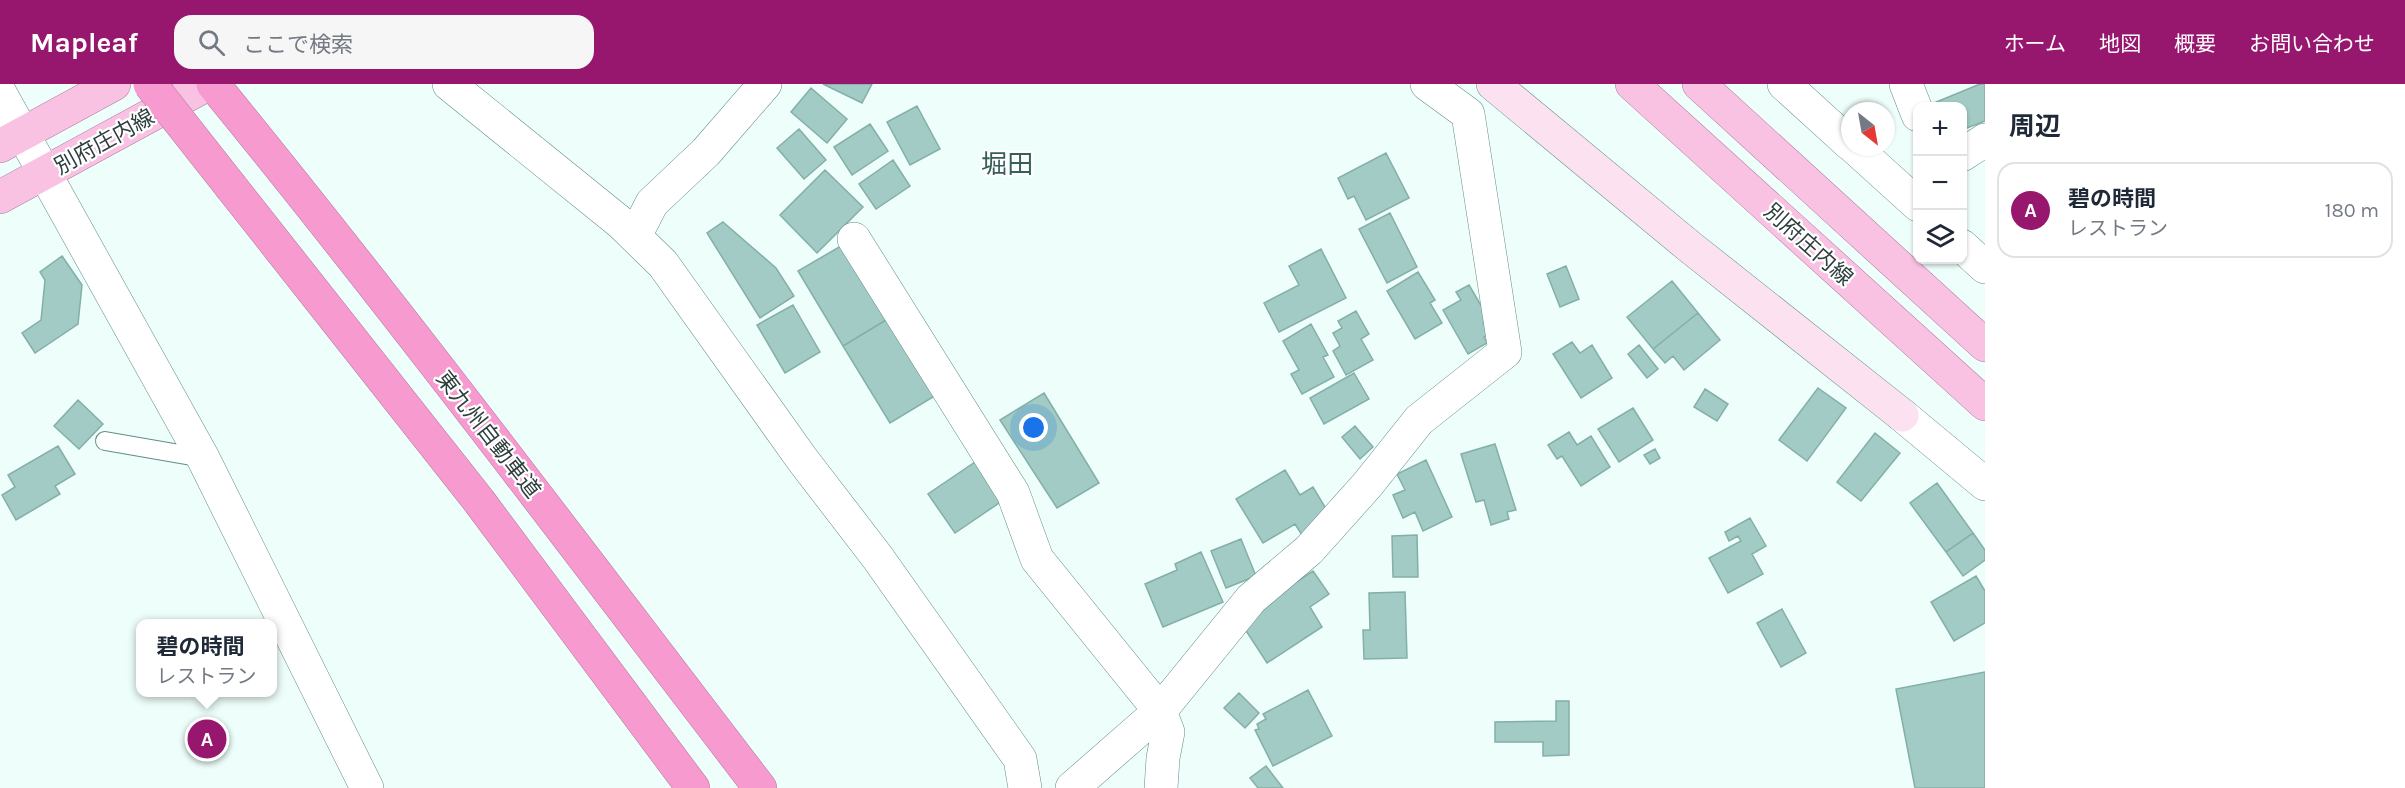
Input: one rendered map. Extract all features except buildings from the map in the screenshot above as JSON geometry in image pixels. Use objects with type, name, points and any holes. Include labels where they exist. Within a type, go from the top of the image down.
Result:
[{"type":"highway","points":[[150,84],[479,501],[693,788]]},
{"type":"highway","name":"東九州自動車道","points":[[213,84],[280,165],[520,474],[759,788]]},
{"type":"main road","name":"別府庄内線","points":[[12,140],[114,84]]},
{"type":"main road","name":"別府庄内線","points":[[0,197],[208,84]]},
{"type":"main road","name":"別府庄内線","points":[[1632,84],[1985,404]]},
{"type":"main road","name":"別府庄内線","points":[[1699,84],[1985,345]]},
{"type":"street","points":[[449,84],[621,223],[663,264],[802,459],[878,558],[1020,759],[1025,788]]},
{"type":"street","points":[[634,236],[652,203],[706,152],[765,84]]},
{"type":"street","points":[[1072,788],[1160,711],[1251,599],[1310,550],[1368,484],[1419,420],[1505,352],[1468,114],[1426,84]]},
{"type":"street","points":[[1493,84],[1690,247],[1902,415],[1985,484]]},
{"type":"street","points":[[1785,84],[1841,136]]},
{"type":"street","points":[[1906,84],[1913,104]]},
{"type":"street","points":[[0,93],[12,140],[45,174],[203,458],[367,788]]},
{"type":"street","points":[[1967,152],[1985,140]]},
{"type":"street","points":[[1864,156],[1913,198]]},
{"type":"street","points":[[854,239],[1013,493],[1036,559],[1160,711],[1168,732],[1161,788]]},
{"type":"street","points":[[1967,251],[1985,267]]},
{"type":"lane","points":[[105,441],[203,458]]},
{"type":"place","name":"碧の時間","points":[[207,739]]},
{"type":"district","name":"堀田","points":[[1007,164]]}]
